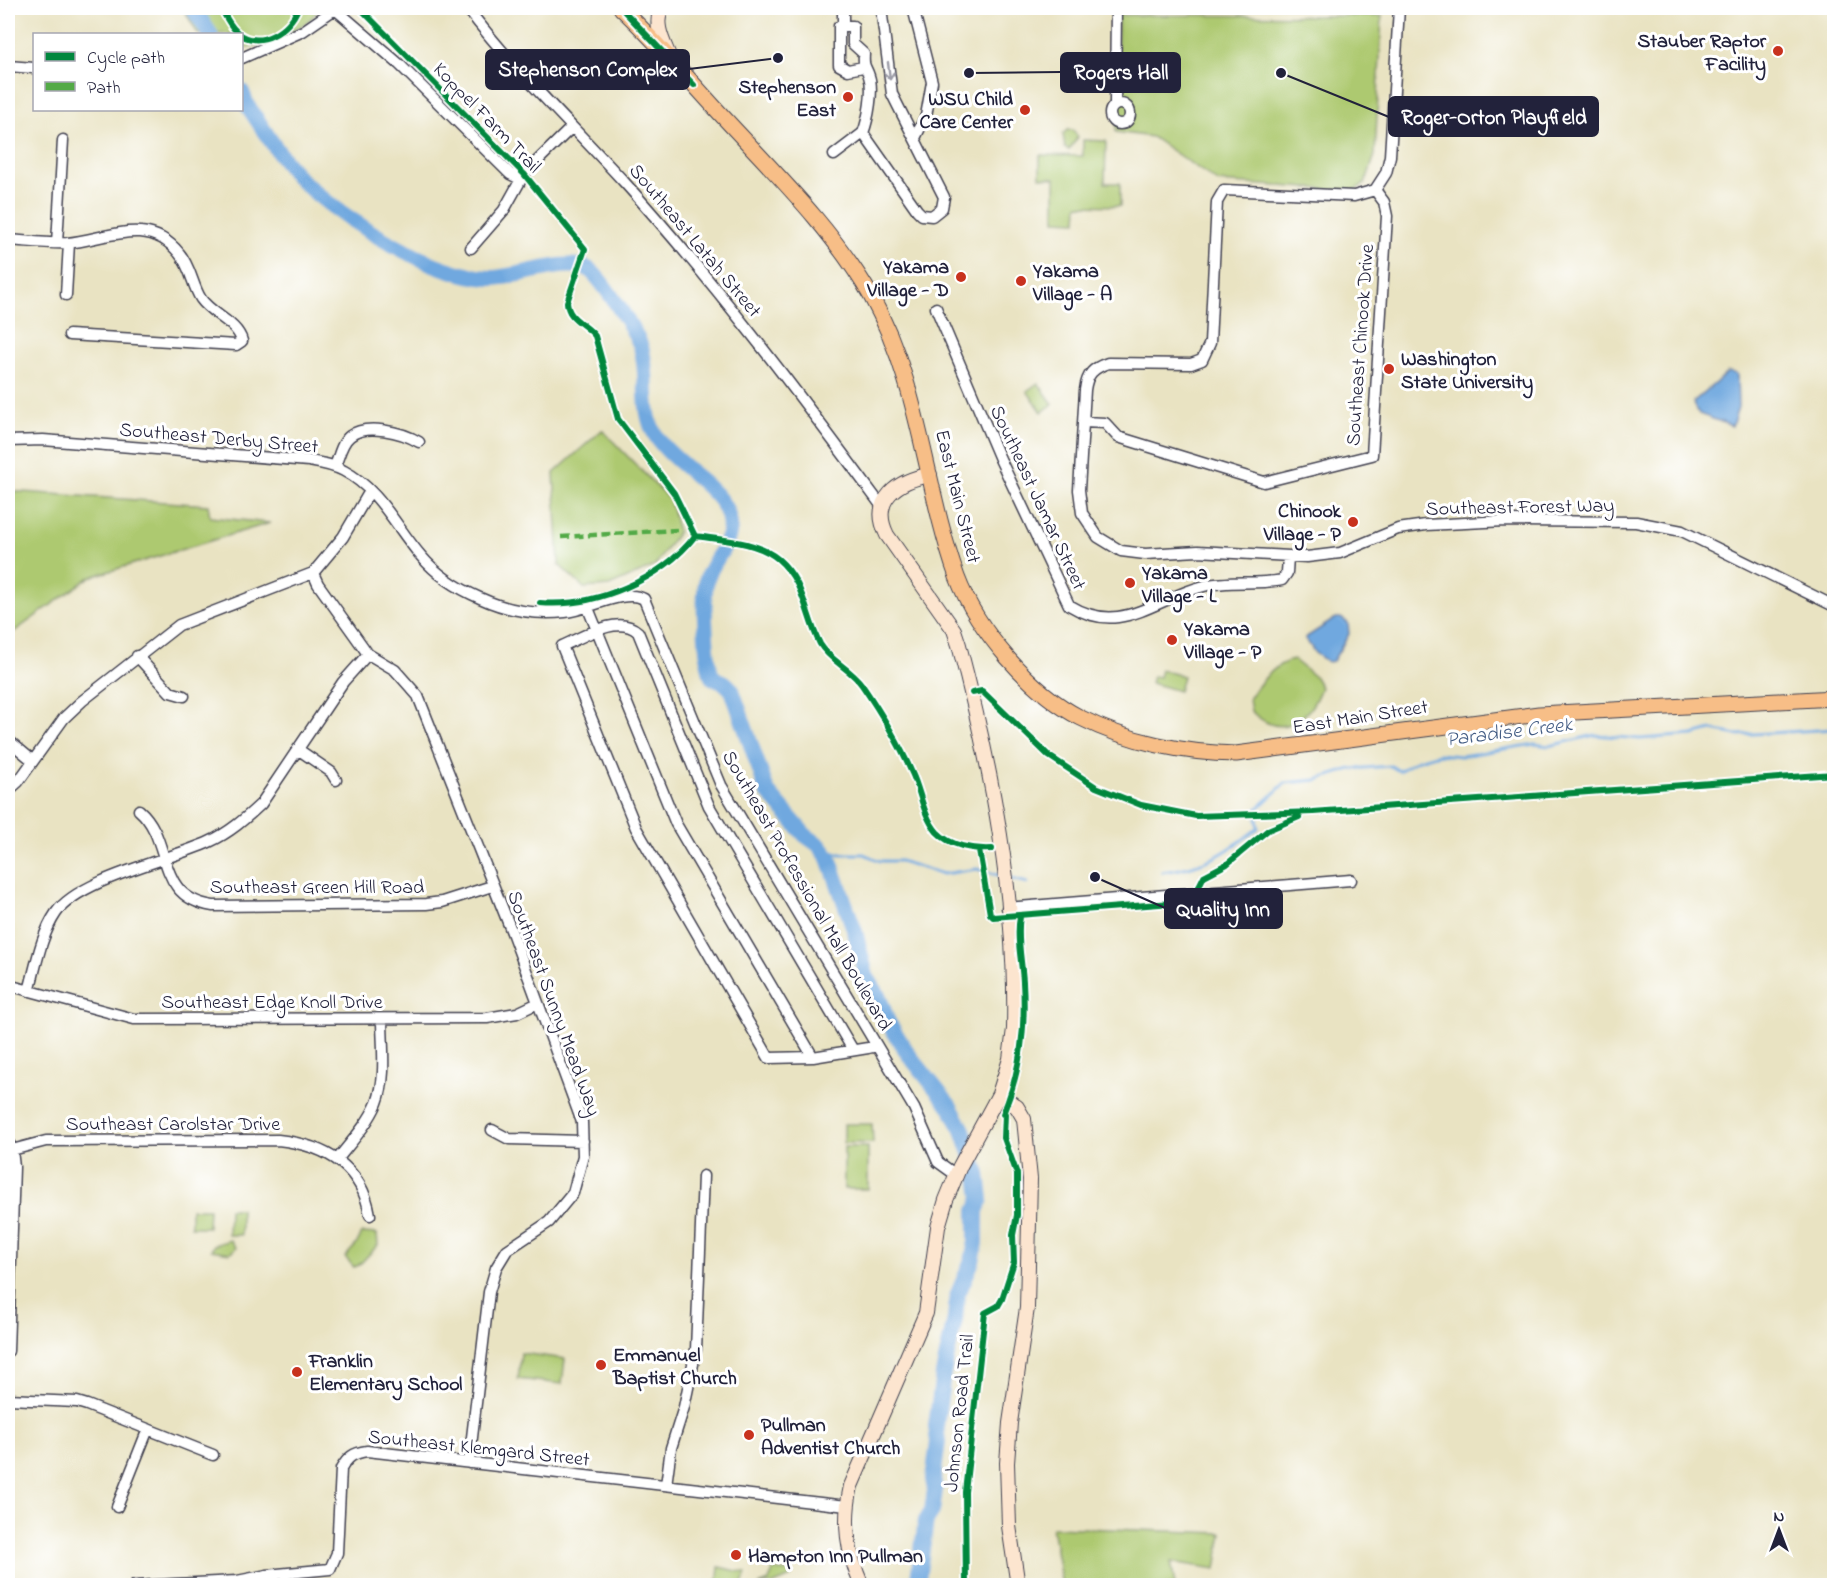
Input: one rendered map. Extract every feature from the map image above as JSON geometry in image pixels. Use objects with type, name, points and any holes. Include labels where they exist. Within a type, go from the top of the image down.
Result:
[{"type":"main road","name":"East Main Street","points":[[624,8],[787,186],[845,257],[870,295],[890,333],[912,395],[930,475],[958,580],[981,623],[1013,664],[1044,692],[1080,718],[1168,747],[1198,752],[1253,753],[1442,724],[1539,714],[1834,698]]},
{"type":"street","points":[[245,56],[303,31],[335,8],[399,64],[510,174],[518,178],[524,174],[571,128]]},
{"type":"street","name":"Southeast Latah Street","points":[[467,8],[493,42],[571,128],[625,183],[729,304],[883,508]]},
{"type":"street","points":[[662,8],[658,18],[659,29],[669,57]]},
{"type":"street","points":[[843,8],[843,26]]},
{"type":"street","points":[[863,133],[922,215],[932,216],[942,208],[945,197],[892,94],[881,8]]},
{"type":"street","points":[[913,8],[932,82],[923,122],[915,138]]},
{"type":"street","points":[[1115,105],[1116,8]]},
{"type":"street","points":[[1375,190],[1386,173],[1390,156],[1399,8]]},
{"type":"street","points":[[834,155],[863,133],[869,119],[870,77],[863,68],[864,54],[853,44],[853,26],[839,26],[839,65],[848,70],[863,68]]},
{"type":"street","points":[[8,66],[33,68]]},
{"type":"street","points":[[906,121],[915,126],[923,122]]},
{"type":"street","points":[[57,243],[63,140]]},
{"type":"street","points":[[471,248],[504,210],[524,174]]},
{"type":"street","name":"Southeast Forest Way","points":[[1375,190],[1354,196],[1224,190],[1217,202],[1211,337],[1202,360],[1191,364],[1108,363],[1097,367],[1086,381],[1079,490],[1081,507],[1090,529],[1107,544],[1134,554],[1198,551],[1307,557],[1340,553],[1398,529],[1442,524],[1504,521],[1643,523],[1682,531],[1834,606]]},
{"type":"street","name":"Southeast Chinook Drive","points":[[1083,422],[1105,423],[1119,438],[1264,482],[1372,455],[1387,216],[1384,202],[1375,190]]},
{"type":"street","points":[[8,240],[69,243],[122,231],[139,231],[168,242],[187,264],[200,297],[208,308],[234,327],[242,341],[236,345],[69,335]]},
{"type":"street","points":[[66,295],[69,243]]},
{"type":"street","name":"Southeast Jamar Street","points":[[936,308],[1005,470],[1069,605],[1085,615],[1106,620],[1127,616],[1204,586],[1282,580],[1287,573],[1288,556]]},
{"type":"street","points":[[335,466],[348,437],[357,432],[368,430],[407,435],[419,442]]},
{"type":"street","name":"Southeast Derby Street","points":[[8,441],[43,440],[309,460],[335,466],[347,472],[370,491],[421,556],[439,574],[467,592],[497,604],[526,611],[566,612],[588,608]]},
{"type":"street","points":[[862,1586],[848,1548],[847,1506],[850,1486],[926,1313],[938,1227],[958,1171],[999,1094],[1010,1059],[1014,1029],[1004,862],[992,781],[959,645],[954,630],[887,535],[882,519],[883,508],[889,494],[898,485],[909,478],[930,475]]},
{"type":"street","points":[[8,791],[70,713],[137,656],[179,625],[313,573],[343,537],[370,491]]},
{"type":"street","name":"Southeast Sunny Mead Way","points":[[313,573],[318,584],[368,654],[395,670],[418,696],[582,1122],[581,1171],[573,1193],[549,1222],[507,1250],[496,1268],[489,1292],[469,1463]]},
{"type":"street","name":"Southeast Professional Mall Boulevard","points":[[588,608],[630,594],[644,599],[721,785],[914,1108],[938,1162],[958,1171]]},
{"type":"street","points":[[588,608],[595,631],[676,824],[813,1057]]},
{"type":"street","points":[[853,1050],[709,806],[638,632],[630,625],[619,624],[595,631],[562,646],[636,828],[769,1058],[813,1057],[877,1046]]},
{"type":"street","points":[[29,991],[48,926],[58,910],[73,897],[92,886],[209,842],[247,818],[261,804],[343,682],[368,654]]},
{"type":"street","points":[[137,656],[170,692],[184,696]]},
{"type":"street","points":[[8,740],[32,760]]},
{"type":"street","points":[[299,750],[331,772],[336,780]]},
{"type":"street","name":"Southeast Green Hill Road","points":[[139,810],[148,818],[171,880],[184,896],[197,904],[213,906],[426,904],[442,902],[492,886]]},
{"type":"street","points":[[1007,908],[1351,880]]},
{"type":"street","name":"Southeast Edge Knoll Drive","points":[[8,985],[134,1019],[504,1017],[538,1003]]},
{"type":"street","points":[[337,1160],[366,1123],[377,1103],[382,1082],[382,1019]]},
{"type":"street","points":[[999,1094],[1017,1107],[1024,1119],[1030,1179],[1027,1308],[1010,1424],[1007,1463],[1008,1526],[1018,1586]]},
{"type":"street","points":[[492,1130],[509,1139],[583,1141]]},
{"type":"street","name":"Southeast Carolstar Drive","points":[[10,1145],[46,1141],[278,1140],[300,1142],[320,1149],[337,1160],[361,1186],[367,1197],[370,1215]]},
{"type":"street","points":[[8,1351],[8,1289],[14,1167],[10,1145]]},
{"type":"street","points":[[666,1485],[671,1448],[686,1398],[696,1350],[704,1176]]},
{"type":"street","points":[[8,1399],[77,1402],[213,1455]]},
{"type":"street","points":[[117,1507],[148,1429]]},
{"type":"street","name":"Southeast Klemgard Street","points":[[134,1586],[229,1582],[267,1575],[330,1569],[337,1553],[341,1469],[346,1459],[356,1452],[367,1451],[847,1506]]},
{"type":"green space","points":[[183,8],[318,8],[314,16],[296,29],[243,50],[243,33],[197,33]]},
{"type":"green space","points":[[1118,15],[1382,16],[1375,155],[1365,184],[1353,191],[1218,182],[1152,137],[1116,132]]},
{"type":"green space","points":[[1067,130],[1073,130],[1078,137],[1069,150],[1065,148],[1063,134]]},
{"type":"green space","points":[[1083,140],[1106,141],[1105,183],[1120,183],[1120,206],[1078,205],[1077,221],[1055,220],[1055,178],[1040,177],[1040,155],[1083,156]]},
{"type":"green space","points":[[1038,383],[1053,404],[1042,412],[1027,391]]},
{"type":"green space","points":[[602,430],[670,500],[678,532],[655,566],[609,586],[584,588],[559,565],[554,473]]},
{"type":"green space","points":[[8,491],[208,505],[210,517],[270,523],[90,577],[8,636]]},
{"type":"green space","points":[[1294,660],[1315,677],[1321,687],[1316,699],[1301,717],[1283,726],[1273,725],[1251,711],[1249,699],[1274,669]]},
{"type":"green space","points":[[1161,670],[1183,676],[1179,691],[1151,683],[1153,676],[1159,677]]},
{"type":"green space","points":[[844,1124],[872,1124],[873,1143],[844,1143]]},
{"type":"green space","points":[[844,1147],[868,1147],[868,1189],[844,1189]]},
{"type":"green space","points":[[191,1209],[209,1209],[208,1227],[191,1227]]},
{"type":"green space","points":[[229,1209],[241,1209],[241,1235],[228,1235]]},
{"type":"green space","points":[[362,1233],[377,1234],[378,1245],[359,1265],[354,1267],[345,1257],[356,1245]]},
{"type":"green space","points":[[230,1240],[236,1248],[230,1253],[211,1250],[214,1245]]},
{"type":"green space","points":[[521,1353],[565,1359],[562,1384],[518,1379]]},
{"type":"green space","points":[[1052,1527],[1222,1533],[1216,1569],[1171,1562],[1175,1585],[1062,1586]]},
{"type":"green space","points":[[719,1567],[746,1573],[742,1585],[717,1585]]},
{"type":"green space","points":[[773,1570],[791,1572],[791,1577],[772,1585],[759,1585],[769,1581]]},
{"type":"water","points":[[1728,372],[1737,374],[1738,407],[1732,426],[1699,414],[1693,402]]},
{"type":"water","points":[[1336,618],[1341,618],[1348,623],[1349,634],[1333,661],[1328,662],[1315,653],[1305,638]]},
{"type":"waterway","points":[[193,8],[209,33]]},
{"type":"waterway","points":[[243,95],[247,105],[272,143],[300,179],[339,211],[415,256],[467,275],[490,278],[571,265],[591,271],[619,307],[641,347],[644,358],[648,415],[656,436],[671,454],[712,490],[725,508],[730,528],[725,545],[707,578],[705,598],[705,628],[712,677],[725,683],[732,690],[767,791],[805,835],[819,845],[829,858],[855,932],[866,976],[878,995],[888,1022],[909,1055],[949,1105],[963,1130],[978,1174],[981,1199],[976,1211],[976,1242],[972,1261],[957,1296],[955,1319],[943,1374],[936,1426],[938,1442],[933,1479],[935,1490],[932,1511],[926,1520],[917,1586]]},
{"type":"waterway","name":"Paradise Creek","points":[[1162,872],[1202,863],[1246,837],[1258,828],[1256,810],[1285,783],[1316,780],[1351,769],[1391,766],[1399,771],[1418,760],[1439,754],[1461,756],[1535,744],[1549,746],[1595,735],[1640,739],[1693,735],[1712,730],[1737,735],[1834,729]]},
{"type":"waterway","name":"Paradise Creek","points":[[819,845],[837,854],[864,854],[880,861],[900,861],[943,874],[977,869],[1002,876]]},
{"type":"waterway","name":"Paradise Creek","points":[[1012,879],[1027,883]]},
{"type":"marked path","points":[[561,537],[677,530]]},
{"type":"cycle path","points":[[221,8],[230,24],[239,33]]},
{"type":"cycle path","points":[[243,35],[264,39],[273,35],[288,24],[298,8]]},
{"type":"cycle path","name":"Koppel Farm Trail","points":[[360,8],[524,174],[585,249],[567,302],[568,308],[570,313],[595,336],[618,419],[674,493],[695,536],[739,542],[760,548],[770,553],[787,568],[799,588],[820,644],[829,655],[857,679],[889,728],[912,773],[932,826],[942,837],[955,844],[977,849],[992,849]]},
{"type":"cycle path","points":[[624,11],[694,85]]},
{"type":"cycle path","points":[[540,603],[583,601],[626,588],[665,565],[695,536]]},
{"type":"cycle path","points":[[972,693],[982,691],[1049,756],[1096,787],[1141,805],[1196,816],[1313,812],[1834,774]]},
{"type":"cycle path","points":[[979,850],[990,914],[993,917],[1198,901],[1199,886],[1204,876],[1227,864],[1268,830],[1299,817]]},
{"type":"cycle path","name":"Johnson Road Trail","points":[[966,1586],[965,1492],[985,1313],[998,1306],[1002,1299],[1014,1262],[1013,1235],[1017,1215],[1017,1174],[1004,1138],[1005,1114],[1003,1114],[1018,1066],[1023,1033],[1024,999],[1019,941],[1020,917]]},
{"type":"place","name":"Stauber Raptor Facility","points":[[1778,51]]},
{"type":"place","name":"Stephenson Complex","points":[[778,58]]},
{"type":"place","name":"Rogers Hall","points":[[969,73]]},
{"type":"place","name":"Roger-Orton Playfield","points":[[1281,73]]},
{"type":"place","name":"Stephenson East","points":[[848,97]]},
{"type":"place","name":"WSU Child Care Center","points":[[1025,110]]},
{"type":"place","name":"Yakama Village - D","points":[[961,277]]},
{"type":"place","name":"Yakama Village - A","points":[[1021,281]]},
{"type":"place","name":"Washington State University","points":[[1389,369]]},
{"type":"place","name":"Chinook Village - P","points":[[1353,522]]},
{"type":"place","name":"Yakama Village - L","points":[[1130,583]]},
{"type":"place","name":"Yakama Village - P","points":[[1172,640]]},
{"type":"place","name":"Quality Inn","points":[[1095,877]]},
{"type":"place","name":"Emmanuel Baptist Church","points":[[601,1365]]},
{"type":"place","name":"Franklin Elementary School","points":[[297,1372]]},
{"type":"place","name":"Pullman Adventist Church","points":[[749,1435]]},
{"type":"place","name":"Hampton Inn Pullman","points":[[736,1555]]}]
